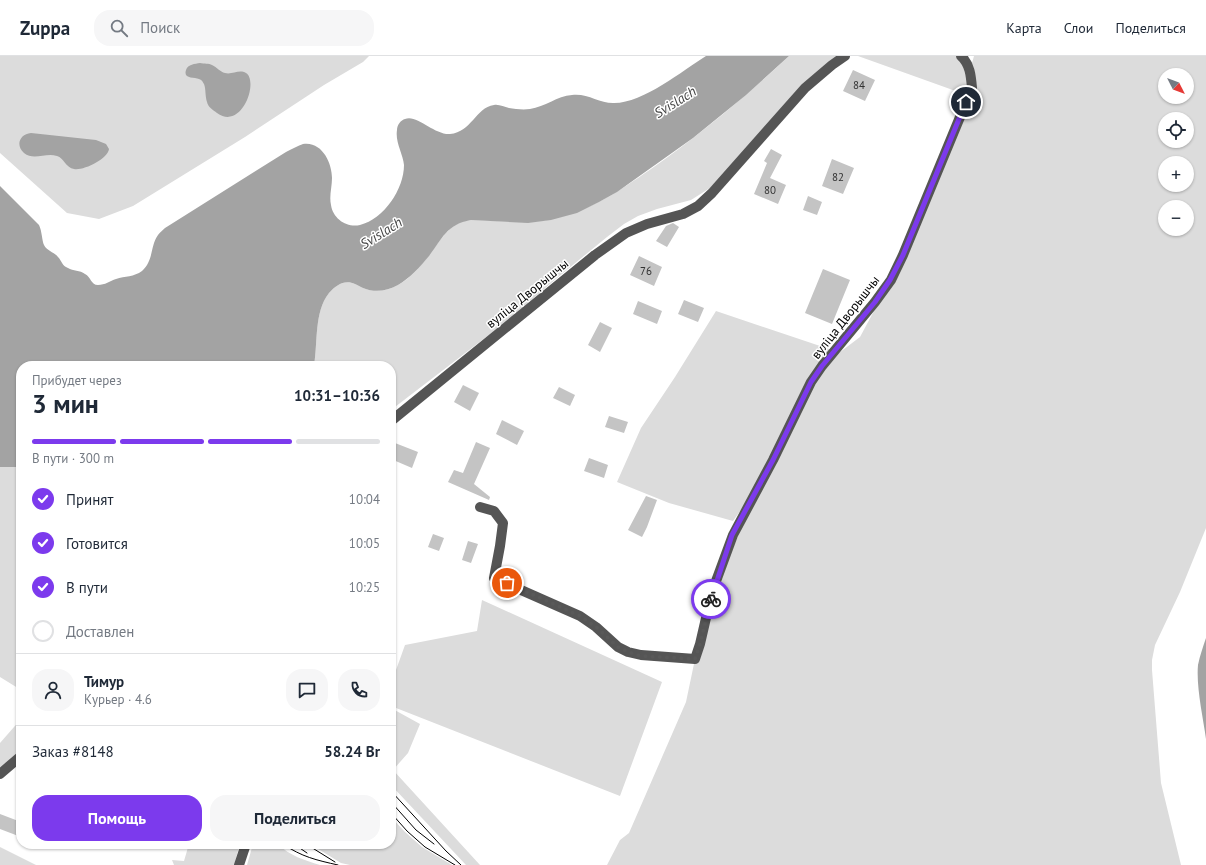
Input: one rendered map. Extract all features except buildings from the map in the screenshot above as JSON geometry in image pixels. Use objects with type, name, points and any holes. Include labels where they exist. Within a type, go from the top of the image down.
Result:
[{"type":"street","name":"вуліца Дворышчы","points":[[396,417],[595,255],[626,233],[647,224],[683,214],[698,206],[712,193],[805,88],[832,64],[845,56]]},
{"type":"street","name":"вуліца Дворышчы","points":[[480,507],[494,511],[503,523],[494,578],[580,616],[596,627],[618,647],[628,652],[641,656],[695,659],[712,592],[732,535],[773,460],[811,382],[822,366],[875,302],[890,280],[903,255],[972,88],[970,70],[961,56]]},
{"type":"street","points":[[0,774],[16,760]]},
{"type":"street","points":[[239,865],[244,849]]},
{"type":"shaded area","points":[[0,56],[369,56],[363,62],[324,85],[245,137],[133,206],[99,219],[67,213],[0,153]]},
{"type":"shaded area","points":[[789,56],[842,56],[710,188],[691,200],[657,209],[638,216],[624,224],[507,321],[396,406],[396,361],[315,361],[317,328],[321,309],[329,293],[338,285],[348,282],[356,284],[367,290],[376,291],[390,289],[398,285],[416,271],[447,232],[462,222],[471,220],[522,222],[542,221],[579,211],[592,205],[627,185],[687,143],[756,86]]},
{"type":"shaded area","points":[[858,56],[956,56],[965,69],[967,87],[964,94]]},
{"type":"shaded area","points":[[974,56],[1206,56],[1206,528],[1180,592],[1155,645],[1152,660],[1161,783],[1181,865],[607,865],[620,840],[629,833],[686,702],[695,659],[718,582],[763,479],[733,521],[669,503],[617,482],[641,428],[716,311],[835,351],[831,359],[860,337],[903,257],[972,88],[970,70]]},
{"type":"shaded area","points":[[0,467],[16,467],[16,687],[0,677]]},
{"type":"shaded area","points":[[482,600],[662,682],[620,796],[396,708],[396,670],[405,645],[477,631]]},
{"type":"shaded area","points":[[396,711],[420,724],[408,753],[396,767]]},
{"type":"shaded area","points":[[16,725],[16,757],[0,770],[0,743]]},
{"type":"shaded area","points":[[396,773],[480,865],[466,865],[396,790]]},
{"type":"shaded area","points":[[396,822],[422,847],[452,865],[350,865],[341,863],[318,849],[396,849]]},
{"type":"shaded area","points":[[0,847],[36,865],[0,865]]},
{"type":"shaded area","points":[[188,849],[239,849],[234,865],[174,865],[172,860],[184,861]]},
{"type":"shaded area","points":[[252,849],[284,849],[292,855],[320,865],[247,865]]},
{"type":"water","name":"Svislach","points":[[706,56],[789,56],[746,95],[693,138],[617,192],[599,202],[577,213],[551,220],[528,223],[471,220],[463,222],[456,225],[446,233],[418,268],[407,279],[398,285],[390,289],[376,291],[367,290],[356,284],[348,282],[338,285],[329,293],[321,309],[317,328],[315,361],[16,361],[16,467],[0,467],[0,186],[39,225],[44,245],[56,255],[64,266],[87,275],[94,284],[101,285],[142,271],[146,267],[150,258],[156,239],[165,228],[286,152],[303,144],[316,146],[325,154],[332,172],[330,202],[332,210],[341,221],[355,226],[369,222],[377,216],[391,202],[396,193],[403,174],[404,165],[397,134],[398,126],[404,120],[410,118],[415,119],[438,131],[450,134],[463,129],[469,125],[482,111],[494,105],[516,109],[530,109],[561,97],[577,95],[583,95],[608,103],[624,102],[649,93]]},
{"type":"water","points":[[200,63],[211,64],[225,73],[246,73],[250,78],[249,94],[246,103],[241,110],[234,115],[226,117],[212,110],[208,104],[205,86],[202,81],[187,76],[185,73],[188,67]]},
{"type":"water","points":[[31,133],[96,140],[106,144],[109,149],[108,153],[104,157],[94,164],[83,168],[74,169],[69,167],[57,156],[32,156],[24,153],[20,147],[20,140],[24,135]]},
{"type":"water","points":[[1206,638],[1206,739],[1199,692],[1198,665]]},
{"type":"tram line","points":[[396,796],[446,851],[461,865]]},
{"type":"tram line","points":[[396,808],[416,830],[434,844]]},
{"type":"tram line","points":[[396,819],[425,847],[455,865]]},
{"type":"tram line","points":[[292,849],[309,858],[338,865]]},
{"type":"tram line","points":[[301,849],[307,853]]},
{"type":"tram line","points":[[314,849],[335,862]]},
{"type":"way so far","points":[[507,583],[580,616],[596,627],[618,647],[641,656],[695,659],[711,599]]},
{"type":"route","points":[[711,599],[712,592],[732,535],[773,460],[811,382],[822,366],[875,302],[890,280],[903,255],[966,102]]}]
